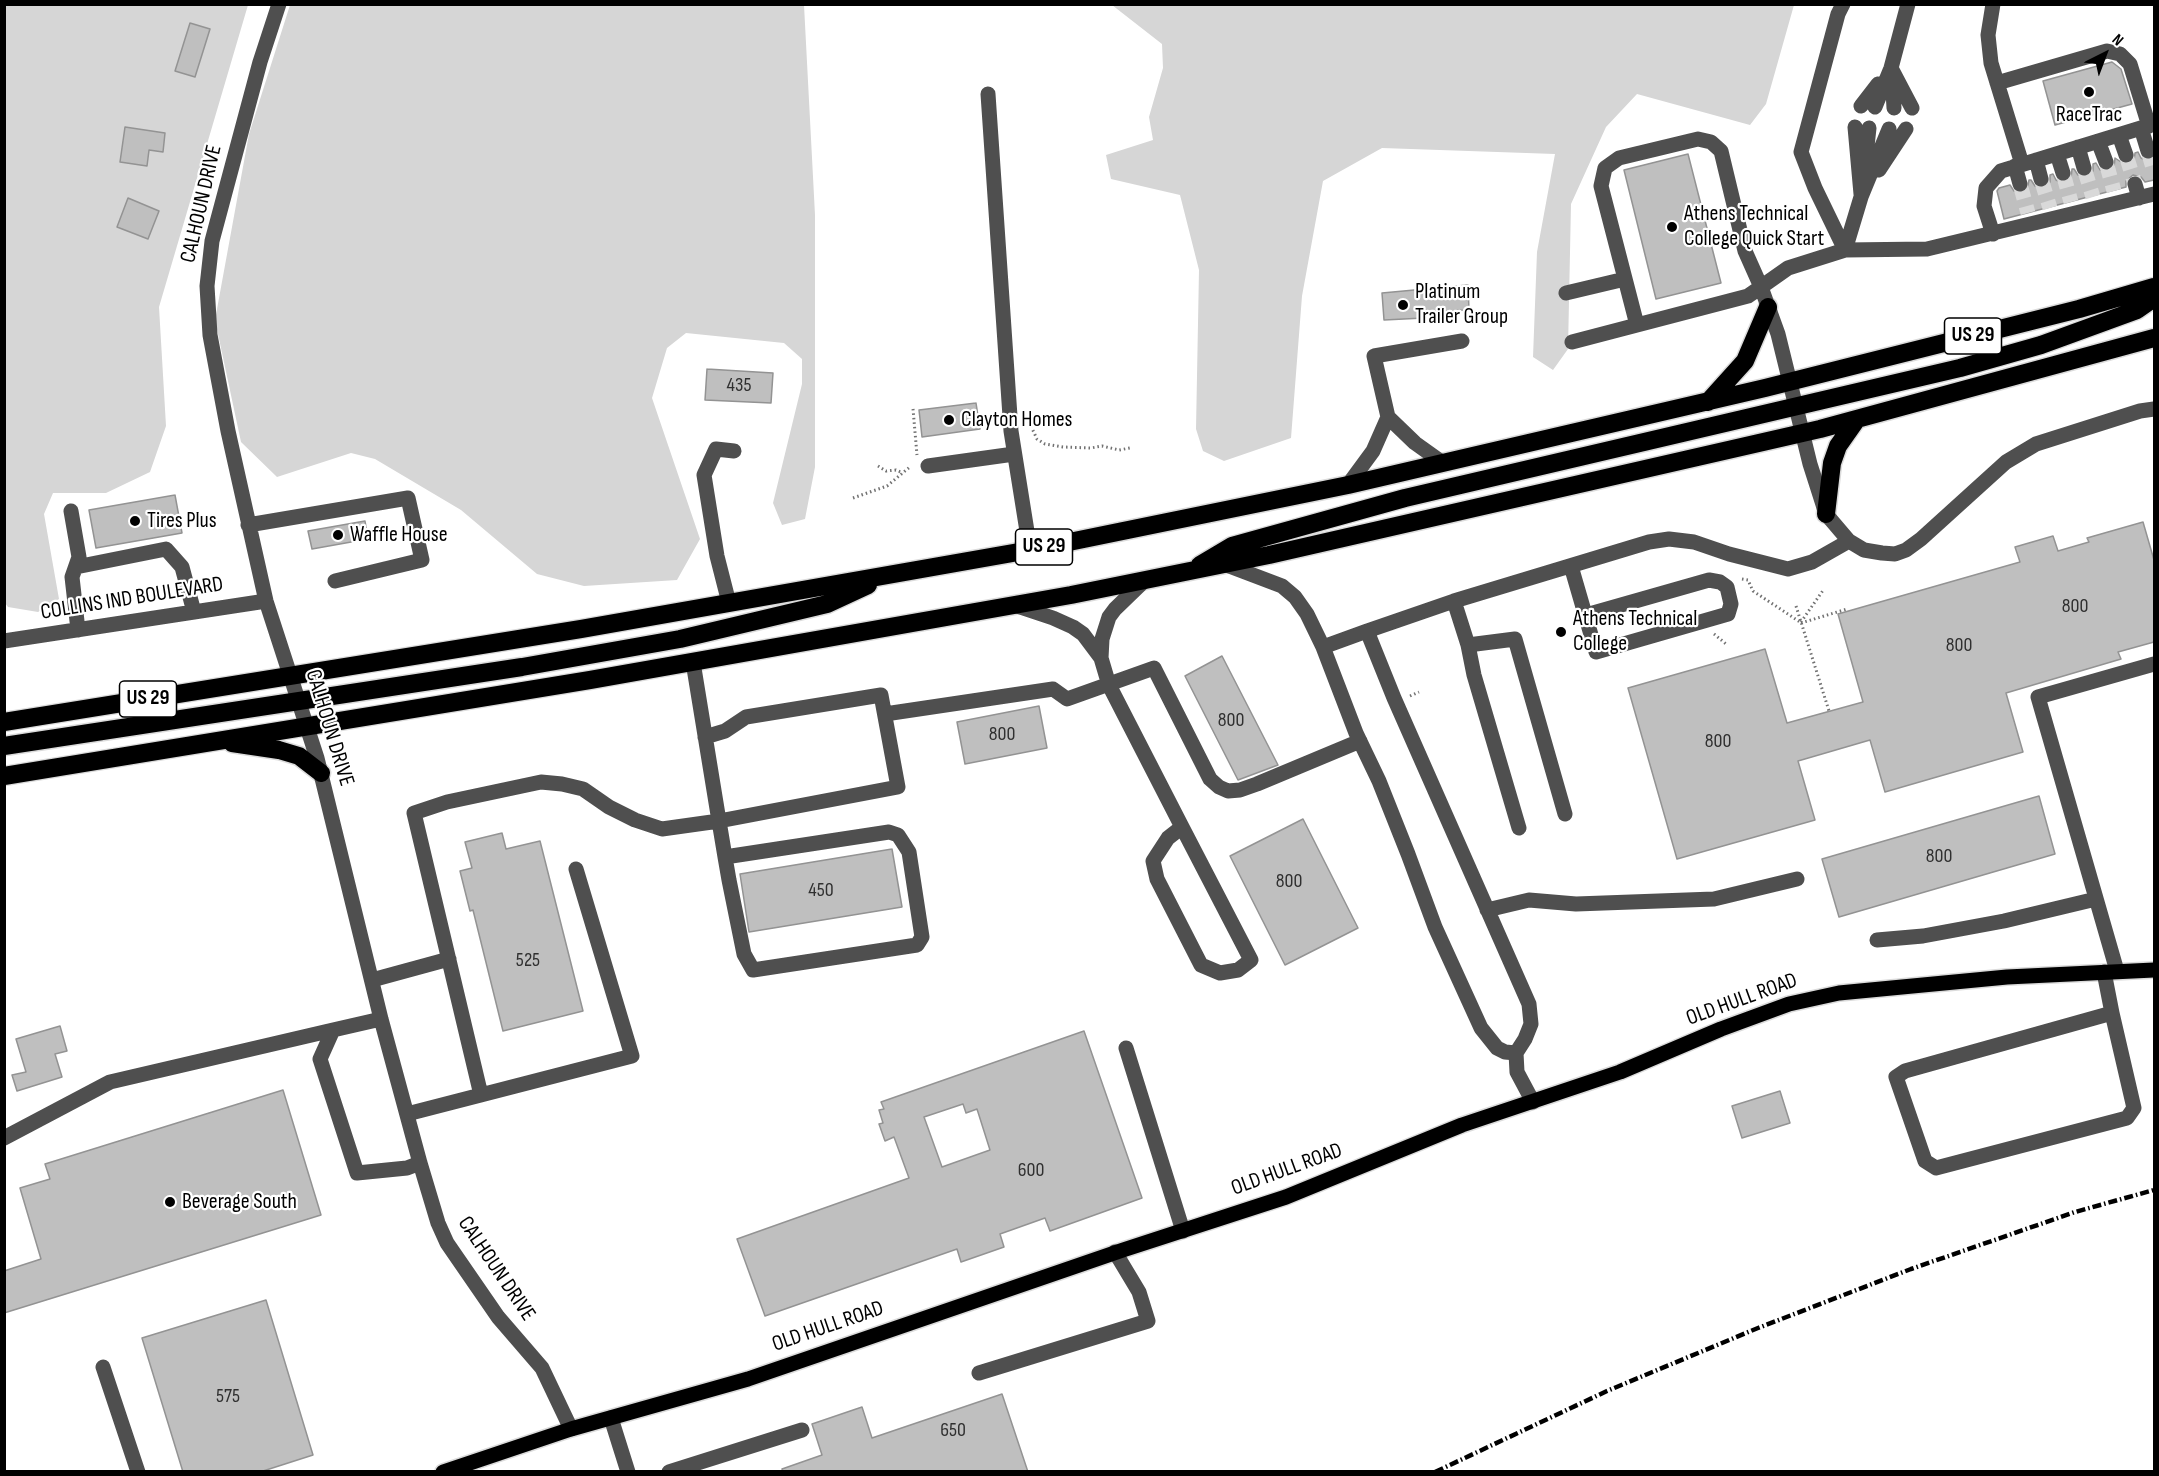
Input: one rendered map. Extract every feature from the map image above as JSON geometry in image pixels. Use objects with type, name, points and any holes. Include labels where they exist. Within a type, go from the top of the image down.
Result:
[{"type":"highway","name":"US 29","points":[[4,722],[570,631],[1030,550],[1348,485],[1708,402],[2068,312],[2154,287]]},
{"type":"highway","points":[[1188,572],[1232,546],[1405,498],[1960,368],[2041,345],[2137,310],[2154,298]]},
{"type":"highway","points":[[1708,402],[1745,361],[1768,307]]},
{"type":"highway","name":"US 29","points":[[4,776],[693,662],[1188,572],[1803,433],[2154,338]]},
{"type":"highway","points":[[1826,514],[1832,463],[1838,447],[1857,419]]},
{"type":"highway","points":[[4,746],[522,667],[680,639],[827,604],[891,574]]},
{"type":"highway","points":[[215,741],[299,756],[321,773]]},
{"type":"main road","name":"OLD HULL ROAD","points":[[443,1472],[571,1429],[748,1379],[1115,1252],[1286,1197],[1462,1125],[1620,1072],[1720,1029],[1789,1004],[1839,993],[2007,977],[2154,970]]},
{"type":"street","name":"CALHOUN DRIVE","points":[[279,4],[212,241],[207,286],[210,335],[248,525],[266,601],[321,773],[381,1019],[438,1223],[447,1243],[498,1317],[542,1368],[571,1429]]},
{"type":"street","points":[[1843,4],[1838,14],[1801,152],[1815,188],[1845,250]]},
{"type":"street","points":[[1868,106],[1891,68],[1908,4]]},
{"type":"street","points":[[1994,4],[1988,34],[1991,63],[2024,164],[2020,184]]},
{"type":"street","points":[[1997,83],[2107,51],[2120,54],[2130,64],[2148,126],[2148,151]]},
{"type":"street","points":[[1891,68],[1912,108]]},
{"type":"street","points":[[1891,68],[1894,108]]},
{"type":"street","points":[[988,94],[1011,431],[1030,550]]},
{"type":"street","points":[[1993,234],[1984,206],[1986,188],[2001,171],[2148,126]]},
{"type":"street","points":[[1861,197],[1862,128]]},
{"type":"street","points":[[1845,250],[1861,197],[1889,129]]},
{"type":"street","points":[[1861,197],[1906,129]]},
{"type":"street","points":[[2119,135],[2126,155]]},
{"type":"street","points":[[1636,325],[1602,186],[1605,168],[1618,158],[1698,139],[1711,142],[1721,151],[1745,251],[1761,287],[1780,341],[1826,514],[1849,541],[1864,550],[1882,554],[1895,554],[1906,550],[2006,462],[2036,444],[2140,411],[2154,409]]},
{"type":"street","points":[[2098,141],[2106,162]]},
{"type":"street","points":[[2078,147],[2084,168]]},
{"type":"street","points":[[2057,154],[2062,173]]},
{"type":"street","points":[[2024,164],[2041,179]]},
{"type":"street","points":[[1572,342],[1748,296],[1788,268],[1845,250],[1927,249],[1993,234],[2030,218],[2137,191],[2154,194]]},
{"type":"street","points":[[1566,293],[1625,279]]},
{"type":"street","points":[[1443,463],[1415,443],[1388,417],[1374,356],[1462,341]]},
{"type":"street","points":[[1348,485],[1373,451],[1388,417]]},
{"type":"street","points":[[729,603],[717,556],[704,475],[716,449],[734,451]]},
{"type":"street","points":[[928,466],[1014,454]]},
{"type":"street","points":[[248,525],[408,498],[422,560],[335,581]]},
{"type":"street","points":[[71,511],[79,557],[72,576],[78,630]]},
{"type":"street","points":[[1323,648],[1454,601],[1649,542],[1669,539],[1694,542],[1729,554],[1788,569],[1812,562],[1849,541]]},
{"type":"street","points":[[76,567],[166,549],[182,567],[194,612]]},
{"type":"street","points":[[1224,564],[1282,586],[1295,597],[1307,614],[1379,781],[1435,927],[1481,1028],[1497,1048],[1505,1053],[1516,1053]]},
{"type":"street","points":[[1571,566],[1596,652],[1728,614],[1731,604],[1728,587],[1717,581],[1703,581],[1586,615]]},
{"type":"street","points":[[1145,580],[1109,617],[1102,639],[1101,658],[1109,685],[1251,960],[1238,970],[1220,973],[1201,965],[1157,879],[1153,861],[1168,838],[1182,827]]},
{"type":"street","name":"COLLINS IND BOULEVARD","points":[[4,641],[266,601]]},
{"type":"street","points":[[1454,601],[1519,828]]},
{"type":"street","points":[[1014,605],[1073,627],[1083,634],[1101,658]]},
{"type":"street","points":[[1367,631],[1394,698],[1529,1004],[1532,1017],[1528,1032],[1516,1053],[1517,1072],[1533,1102]]},
{"type":"street","points":[[1468,645],[1515,639],[1565,814]]},
{"type":"street","points":[[693,662],[725,857],[744,954],[753,970],[917,945],[922,937],[909,852],[898,835],[889,832],[725,857]]},
{"type":"street","points":[[2112,1013],[1905,1071],[1896,1077],[1925,1161],[1936,1168],[2127,1118],[2134,1108],[2112,1013],[2110,972],[2096,899],[2038,697],[2154,664]]},
{"type":"street","points":[[885,714],[1053,689],[1067,699],[1154,668],[1210,779],[1228,791],[1240,790],[1257,784],[1360,741]]},
{"type":"street","points":[[481,1095],[414,813],[447,802],[541,782],[584,789],[609,807],[635,820],[662,829],[719,822],[898,787],[881,695],[746,717],[725,731],[705,737]]},
{"type":"street","points":[[407,1114],[632,1056],[576,869]]},
{"type":"street","points":[[1487,910],[1529,900],[1576,904],[1714,899],[1797,879]]},
{"type":"street","points":[[1877,940],[1923,936],[2004,921],[2096,899]]},
{"type":"street","points":[[372,980],[449,959]]},
{"type":"street","points":[[4,1138],[110,1082],[381,1019]]},
{"type":"street","points":[[333,1030],[320,1059],[357,1173],[407,1168],[420,1163]]},
{"type":"street","points":[[1126,1048],[1183,1231]]},
{"type":"street","points":[[979,1373],[1148,1321],[1139,1292],[1115,1252]]},
{"type":"street","points":[[103,1366],[138,1472]]},
{"type":"street","points":[[611,1418],[628,1472]]},
{"type":"street","points":[[669,1472],[802,1430]]},
{"type":"path","points":[[853,498],[888,486],[916,461],[913,409]]},
{"type":"path","points":[[1029,422],[1037,439],[1045,444],[1091,448],[1102,446],[1119,450],[1130,448]]},
{"type":"path","points":[[878,466],[886,471],[896,470],[903,473]]},
{"type":"path","points":[[1748,580],[1753,591],[1801,622],[1847,609]]},
{"type":"path","points":[[1801,622],[1824,589]]},
{"type":"path","points":[[1796,606],[1828,711]]},
{"type":"shaded area","points":[[4,5],[248,5],[159,307],[166,426],[150,472],[106,493],[53,493],[44,514],[59,599],[38,612],[8,607],[5,603]]},
{"type":"shaded area","points":[[290,5],[804,5],[815,215],[815,467],[805,519],[782,525],[773,503],[802,384],[802,359],[784,343],[686,333],[667,348],[652,398],[700,539],[677,580],[584,586],[537,574],[461,510],[375,459],[351,453],[277,477],[241,442],[215,320],[249,134]]},
{"type":"shaded area","points":[[1112,5],[1794,5],[1766,104],[1750,125],[1637,94],[1606,127],[1571,204],[1568,349],[1553,370],[1533,357],[1537,252],[1555,154],[1382,148],[1323,181],[1302,296],[1291,438],[1224,461],[1203,451],[1196,429],[1199,270],[1180,195],[1111,179],[1106,155],[1153,140],[1149,117],[1163,68],[1162,44]]},
{"type":"building","points":[[190,23],[210,29],[195,77],[175,71]]},
{"type":"building","name":"RaceTrac","points":[[2112,62],[2121,69],[2132,104],[2055,125],[2043,81]]},
{"type":"building","points":[[125,127],[165,133],[163,152],[149,150],[147,166],[120,162]]},
{"type":"building","name":"RaceTrac","points":[[2138,152],[2145,160],[2154,158],[2154,180],[2145,182],[2141,177],[2133,175],[2126,181],[2126,187],[2004,219],[1997,191],[1999,188],[2010,185],[2014,191],[2022,193],[2027,190],[2029,180],[2031,180],[2035,186],[2043,189],[2050,182],[2050,175],[2053,174],[2056,180],[2065,182],[2071,179],[2072,169],[2074,169],[2078,175],[2086,177],[2093,171],[2093,164],[2096,163],[2100,170],[2109,171],[2114,168],[2115,158],[2124,164],[2129,164],[2134,161],[2135,153]]},
{"type":"building","name":"Athens Technical College Quick Start","points":[[1688,154],[1721,283],[1656,299],[1624,170]]},
{"type":"building","points":[[128,198],[159,211],[148,239],[117,227]]},
{"type":"building","points":[[1468,285],[1469,310],[1424,312],[1424,318],[1384,320],[1382,293]]},
{"type":"building","points":[[707,369],[773,373],[771,403],[705,400]]},
{"type":"building","name":"Clayton Homes","points":[[976,403],[980,429],[922,437],[919,410]]},
{"type":"building","name":"Tires Plus","points":[[175,495],[182,533],[96,548],[89,510]]},
{"type":"building","name":"Waffle House","points":[[365,521],[368,539],[312,549],[308,531]]},
{"type":"building","points":[[2143,522],[2154,560],[2154,642],[2118,652],[2121,659],[2006,693],[2023,752],[1885,792],[1870,740],[1798,761],[1815,820],[1677,859],[1628,688],[1765,649],[1787,723],[1863,702],[1838,614],[2020,562],[2015,547],[2053,536],[2058,551],[2089,542],[2087,538]]},
{"type":"building","points":[[1222,656],[1278,765],[1238,780],[1185,676]]},
{"type":"building","points":[[1039,706],[1047,748],[965,764],[957,722]]},
{"type":"building","points":[[2039,796],[2055,854],[1839,917],[1822,859]]},
{"type":"building","points":[[1303,819],[1358,928],[1285,965],[1230,856]]},
{"type":"building","points":[[502,833],[506,849],[540,841],[583,1011],[503,1031],[473,910],[470,911],[460,871],[472,868],[465,842]]},
{"type":"building","points":[[892,849],[902,907],[749,932],[740,874]]},
{"type":"building","points":[[60,1026],[67,1051],[55,1054],[62,1077],[17,1091],[12,1075],[26,1072],[16,1039]]},
{"type":"building","points":[[1084,1031],[1142,1198],[1050,1231],[1045,1218],[1000,1234],[1004,1247],[961,1262],[957,1249],[765,1316],[737,1239],[909,1178],[894,1137],[885,1141],[879,1124],[883,1123],[879,1110],[884,1109],[881,1102]],"holes":[[[963,1104],[966,1113],[977,1109],[990,1150],[942,1167],[924,1117]]]},
{"type":"building","name":"Beverage South","points":[[283,1090],[321,1215],[4,1313],[4,1271],[41,1259],[20,1188],[50,1179],[45,1164]]},
{"type":"building","points":[[1780,1091],[1790,1123],[1742,1138],[1732,1106]]},
{"type":"building","points":[[266,1300],[313,1455],[260,1472],[183,1472],[142,1338]]},
{"type":"building","points":[[1002,1394],[1028,1472],[783,1472],[782,1469],[822,1455],[812,1424],[862,1407],[872,1438]]},
{"type":"tunnel","points":[[2148,151],[2154,171]]},
{"type":"tunnel","points":[[2126,155],[2135,184]]},
{"type":"tunnel","points":[[2106,162],[2114,191]]},
{"type":"tunnel","points":[[2084,168],[2093,197]]},
{"type":"tunnel","points":[[2063,173],[2071,202]]},
{"type":"tunnel","points":[[2041,179],[2050,208]]},
{"type":"tunnel","points":[[2020,184],[2028,213]]},
{"type":"railway","points":[[1435,1472],[1607,1391],[1758,1328],[1911,1269],[2075,1212],[2154,1190]]},
{"type":"place","name":"RaceTrac","points":[[2089,92]]},
{"type":"place","name":"Athens Technical College Quick Start","points":[[1672,227]]},
{"type":"place","name":"Platinum Trailer Group","points":[[1403,305]]},
{"type":"place","name":"Clayton Homes","points":[[949,420]]},
{"type":"place","name":"Tires Plus","points":[[135,521]]},
{"type":"place","name":"Waffle House","points":[[338,535]]},
{"type":"place","name":"Athens Technical College","points":[[1561,632]]},
{"type":"place","name":"Beverage South","points":[[170,1202]]}]
